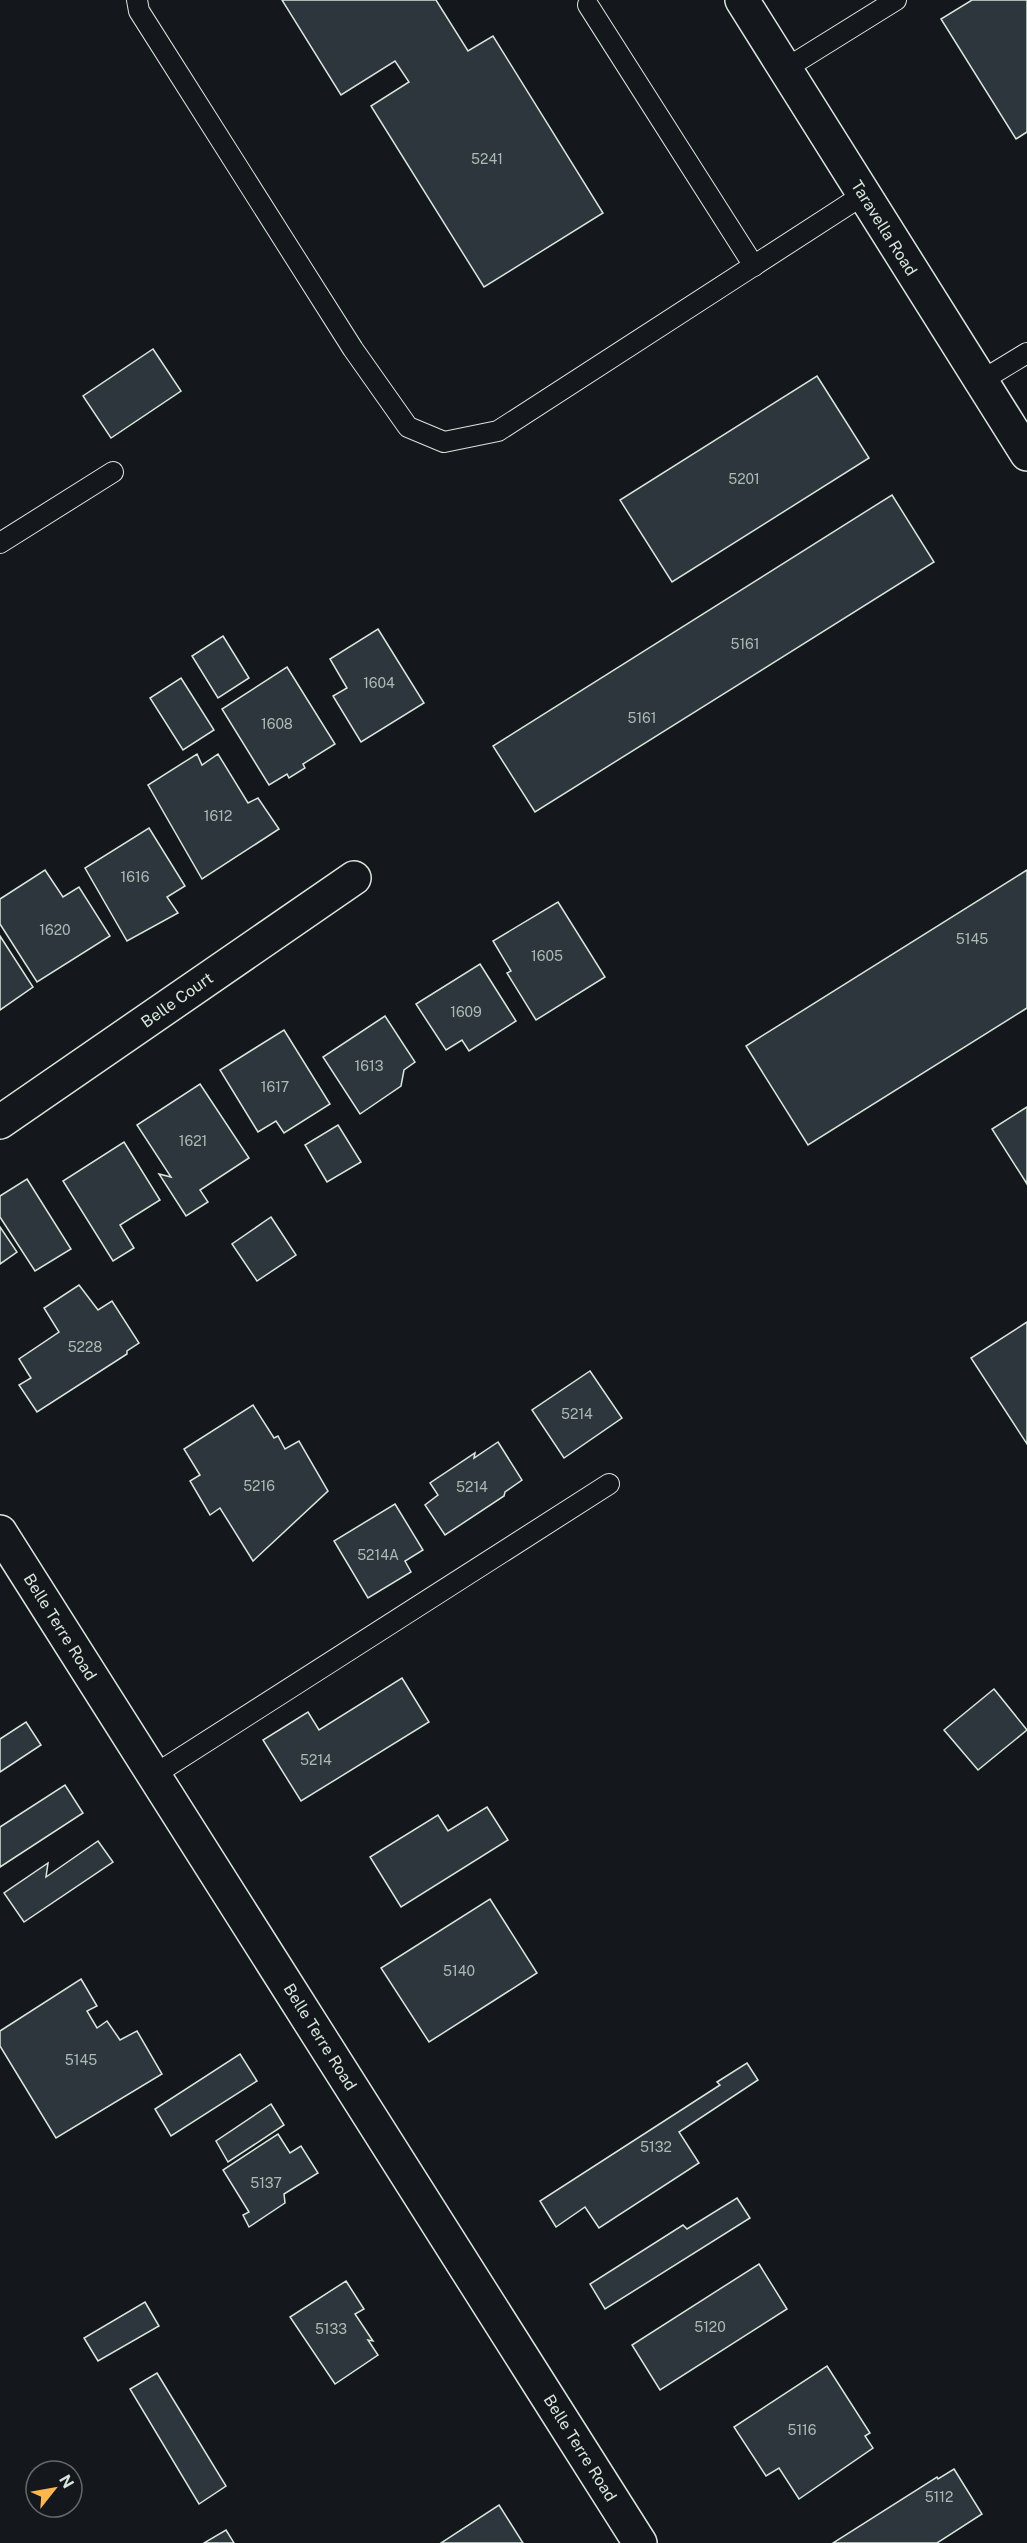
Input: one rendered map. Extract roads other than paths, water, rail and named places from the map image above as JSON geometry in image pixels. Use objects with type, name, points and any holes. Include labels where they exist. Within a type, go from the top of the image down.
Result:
[{"type":"street","name":"Taravella Road","points":[[742,0],[1027,454]]},
{"type":"street","name":"Belle Court","points":[[0,1122],[354,878]]},
{"type":"street","name":"Belle Terre Road","points":[[0,1532],[640,2543]]},
{"type":"lane","points":[[137,0],[139,11],[353,349],[408,427],[444,442],[498,432],[863,195]]},
{"type":"lane","points":[[785,69],[896,0]]},
{"type":"lane","points":[[588,5],[754,266]]},
{"type":"lane","points":[[981,381],[1027,353]]},
{"type":"lane","points":[[0,543],[113,472]]},
{"type":"lane","points":[[154,1775],[609,1484]]}]
